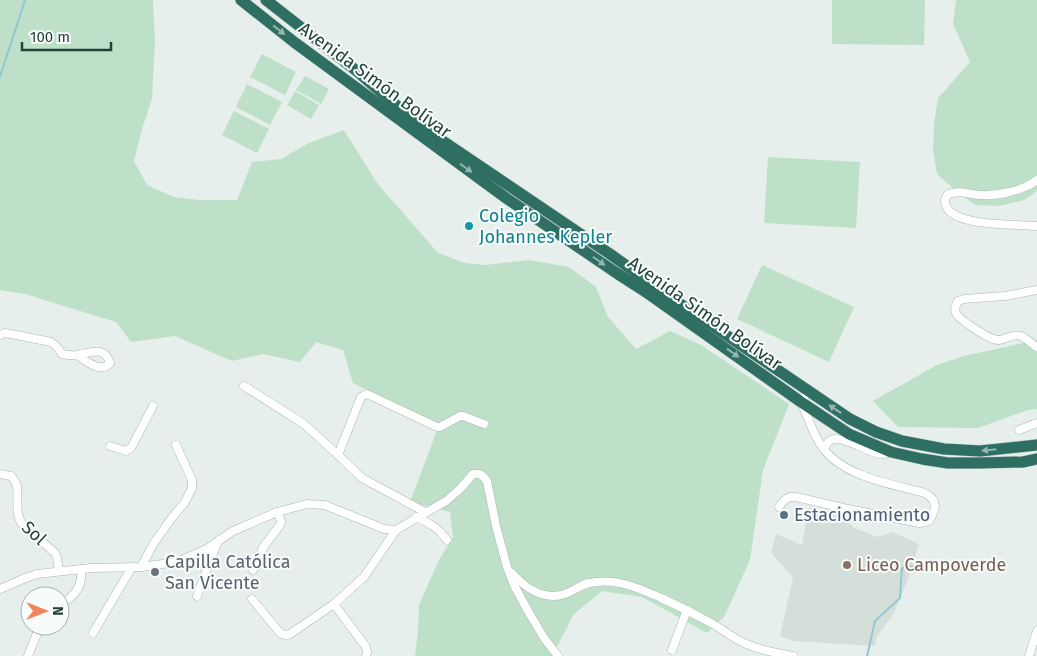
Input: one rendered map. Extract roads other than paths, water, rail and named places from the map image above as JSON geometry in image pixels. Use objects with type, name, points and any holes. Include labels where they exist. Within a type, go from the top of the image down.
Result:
[{"type":"highway","name":"Avenida Simón Bolívar","points":[[240,0],[506,198],[646,292],[850,434],[891,452],[922,460],[979,464],[1023,462],[1037,459]]},
{"type":"highway","name":"Avenida Simón Bolívar","points":[[266,0],[358,72],[419,125],[602,248],[670,297],[850,419],[876,432],[902,441],[944,449],[980,451],[1037,445]]},
{"type":"street","points":[[1037,180],[1008,193],[982,195],[957,191],[948,194],[945,200],[947,207],[955,215],[969,220],[982,223],[1037,226]]},
{"type":"street","points":[[1037,290],[1005,296],[964,299],[958,302],[955,307],[956,313],[965,323],[993,339],[1000,340],[1017,335],[1022,336],[1037,347]]},
{"type":"street","points":[[0,335],[5,333],[51,342],[62,354],[77,355]]},
{"type":"street","points":[[244,386],[304,424],[362,478],[425,512]]},
{"type":"street","points":[[780,507],[783,501],[790,496],[920,523],[929,521],[935,511],[934,501],[925,493],[864,476],[834,461],[824,449],[802,402],[808,391]]},
{"type":"street","points":[[338,455],[361,397],[367,394],[437,428],[460,416],[484,424]]},
{"type":"street","points":[[110,446],[126,451],[131,448],[153,406]]},
{"type":"street","points":[[1019,430],[1037,423]]},
{"type":"street","points":[[824,449],[830,440],[836,439],[872,452],[881,454],[891,452]]},
{"type":"street","points":[[142,567],[154,543],[170,519],[185,502],[192,488],[192,480],[176,446]]},
{"type":"street","points":[[252,599],[281,634],[290,634],[334,604],[364,576],[396,530],[446,501],[473,474],[478,473],[483,475],[487,481],[496,526],[507,568],[514,585],[544,638],[558,656]]},
{"type":"street","name":"Sol","points":[[0,474],[11,476],[17,484],[19,520],[23,526],[55,553],[59,571]]},
{"type":"street","points":[[0,589],[37,574],[81,569],[142,567],[177,562],[204,550],[233,530],[277,512],[307,504],[325,505],[384,529],[396,530]]},
{"type":"street","points":[[253,570],[261,559],[262,549],[280,525],[277,512]]},
{"type":"street","points":[[416,517],[434,525],[447,540]]},
{"type":"street","points":[[196,596],[220,540]]},
{"type":"street","points":[[93,634],[132,567]]},
{"type":"street","points":[[507,568],[519,581],[540,594],[550,596],[566,593],[588,584],[601,582],[617,582],[631,585],[687,610],[750,646],[776,654],[793,656]]},
{"type":"street","points":[[70,598],[81,582],[81,569]]},
{"type":"street","points":[[334,604],[366,648],[366,656]]},
{"type":"street","points":[[672,650],[687,610]]},
{"type":"street","points":[[1028,656],[1037,631]]},
{"type":"street","points":[[28,656],[36,636]]},
{"type":"waterway","points":[[0,77],[25,0]]},
{"type":"waterway","points":[[867,656],[875,621],[900,598],[902,568],[922,565]]},
{"type":"place","name":"Colegio Johannes Kepler","points":[[469,226]]},
{"type":"place","name":"Estacionamiento","points":[[784,515]]},
{"type":"place","name":"Liceo Campoverde","points":[[847,565]]},
{"type":"place","name":"Capilla Católica San Vicente","points":[[155,572]]}]
